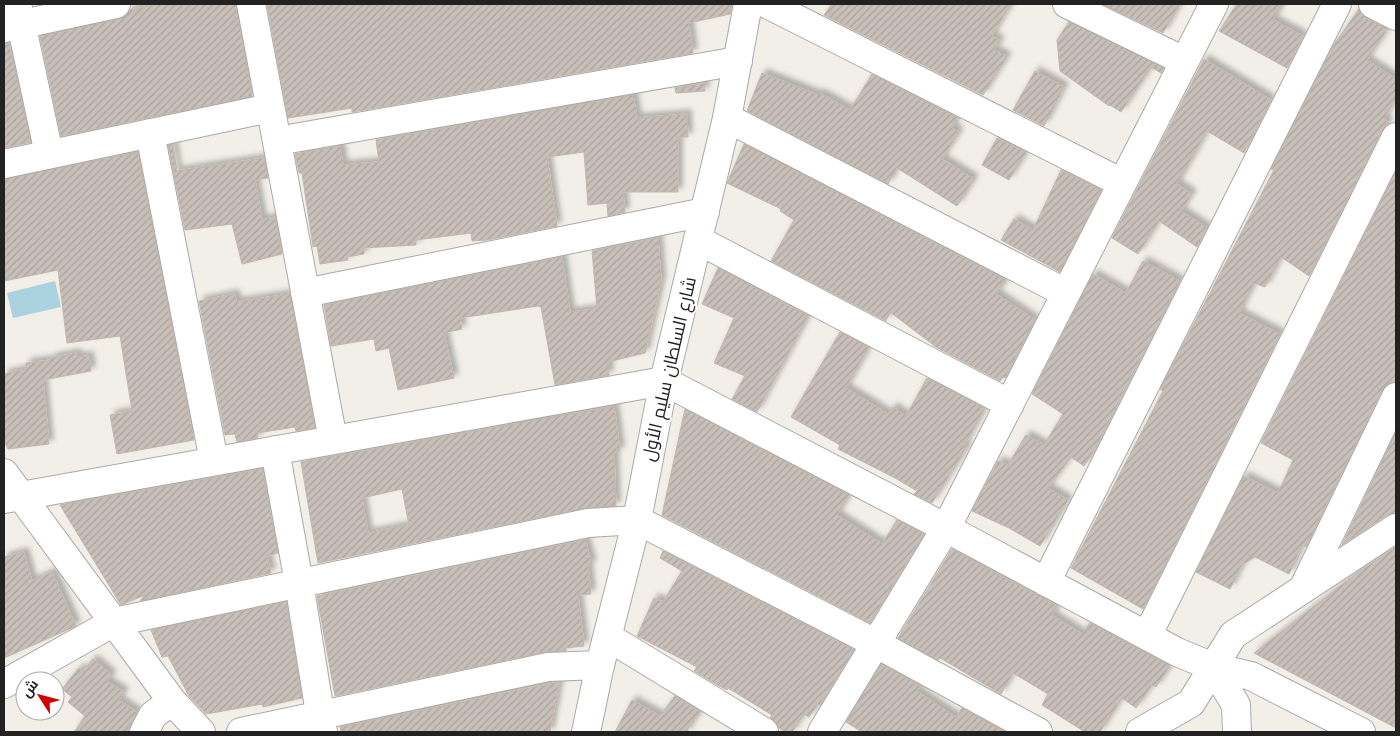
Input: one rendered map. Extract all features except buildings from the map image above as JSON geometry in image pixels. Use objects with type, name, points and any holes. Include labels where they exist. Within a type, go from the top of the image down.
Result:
[{"type":"street","points":[[49,154],[14,18],[116,4]]},
{"type":"street","points":[[251,4],[333,440]]},
{"type":"street","name":"شارع السلطان سليم الأول","points":[[590,730],[600,665],[637,520],[664,381],[727,118],[748,4]]},
{"type":"street","points":[[767,4],[1122,183]]},
{"type":"street","points":[[1067,4],[1184,61]]},
{"type":"street","points":[[822,732],[946,528],[1214,4]]},
{"type":"street","points":[[1046,582],[1337,4]]},
{"type":"street","points":[[1373,4],[1396,16]]},
{"type":"street","points":[[276,141],[738,61]]},
{"type":"street","points":[[4,164],[270,108]]},
{"type":"street","points":[[727,118],[1066,293]]},
{"type":"street","points":[[150,133],[214,461]]},
{"type":"street","points":[[1147,636],[1396,137]]},
{"type":"street","points":[[306,293],[705,212]]},
{"type":"street","points":[[698,240],[1010,404]]},
{"type":"street","points":[[12,498],[664,381],[946,528],[1177,652],[1213,666],[1251,676],[1361,732]]},
{"type":"street","points":[[1303,589],[1396,397]]},
{"type":"street","points":[[275,450],[322,724]]},
{"type":"street","points":[[4,473],[12,498],[114,622],[172,701],[201,732]]},
{"type":"street","points":[[4,684],[114,622],[588,523],[637,520],[875,643],[1038,732]]},
{"type":"street","points":[[1140,732],[1190,702],[1233,636],[1396,528]]},
{"type":"street","points":[[608,636],[764,732]]},
{"type":"street","points":[[241,732],[322,724],[548,667],[600,665]]},
{"type":"street","points":[[1213,666],[1236,705],[1237,732]]},
{"type":"street","points":[[144,732],[153,715],[172,701]]},
{"type":"water","points":[[55,281],[61,307],[13,318],[7,293]]}]
